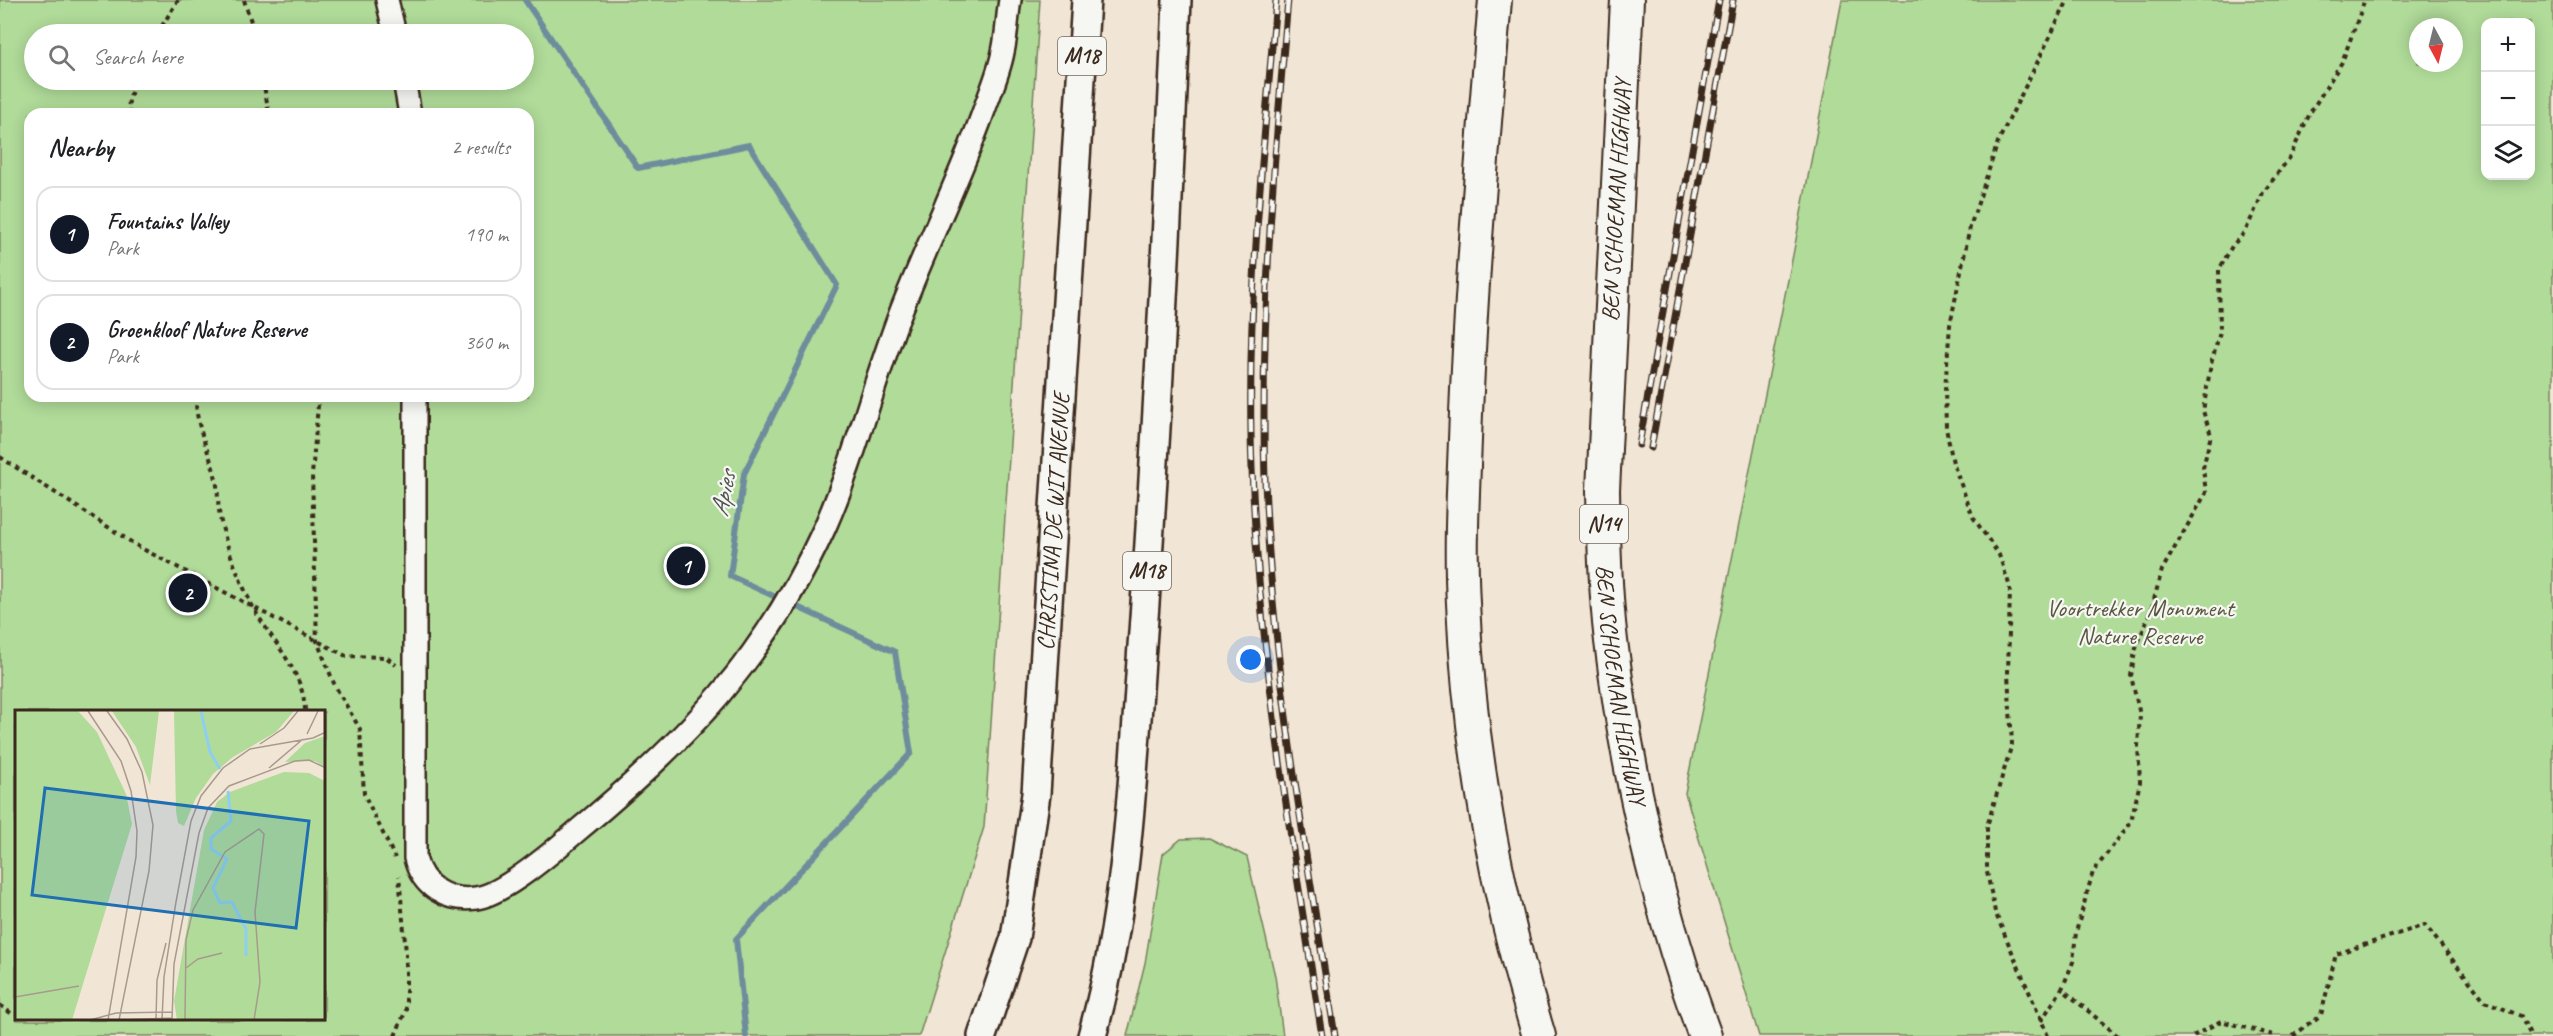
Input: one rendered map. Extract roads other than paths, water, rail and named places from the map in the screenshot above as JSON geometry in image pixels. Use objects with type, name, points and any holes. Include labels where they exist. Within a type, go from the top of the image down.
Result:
[{"type":"highway","points":[[1495,0],[1467,374],[1463,602],[1470,692],[1486,813],[1509,923],[1539,1036]]},
{"type":"highway","name":"BEN SCHOEMAN HIGHWAY","points":[[1627,0],[1603,490],[1605,564],[1611,640],[1626,738],[1648,842],[1691,999],[1705,1036]]},
{"type":"main road","name":"CHRISTINA DE WIT AVENUE","points":[[982,1036],[1016,938],[1036,794],[1086,0]]},
{"type":"main road","name":"M18","points":[[1092,1036],[1107,981],[1121,900],[1131,797],[1146,583],[1177,0]]},
{"type":"main road","points":[[1173,103],[1184,0]]},
{"type":"lane","points":[[387,0],[393,24]]},
{"type":"lane","points":[[415,402],[415,858],[418,870],[428,884],[438,892],[465,900],[494,893],[563,844],[643,776],[681,740],[722,694],[763,641],[805,568],[825,525],[875,390],[903,305],[966,161],[996,78],[1003,52],[1010,0]]},
{"type":"lane","points":[[406,90],[409,108]]},
{"type":"waterway","name":"Apies","points":[[525,0],[638,168],[749,145],[837,285],[744,474],[730,576],[895,652],[911,753],[736,939],[746,1036]]},
{"type":"railway","points":[[1276,0],[1254,270],[1251,379],[1254,510],[1259,586],[1276,736],[1322,1036]]},
{"type":"railway","points":[[1288,0],[1266,300],[1265,481],[1269,551],[1283,690],[1302,829],[1335,1036]]},
{"type":"railway","points":[[1639,445],[1719,0]]},
{"type":"railway","points":[[1651,448],[1733,0]]},
{"type":"place","name":"Fountains Valley","points":[[686,566]]},
{"type":"place","name":"Groenkloof Nature Reserve","points":[[188,593]]},
{"type":"park label","name":"Voortrekker Monument Nature Reserve","points":[[2140,622]]}]
